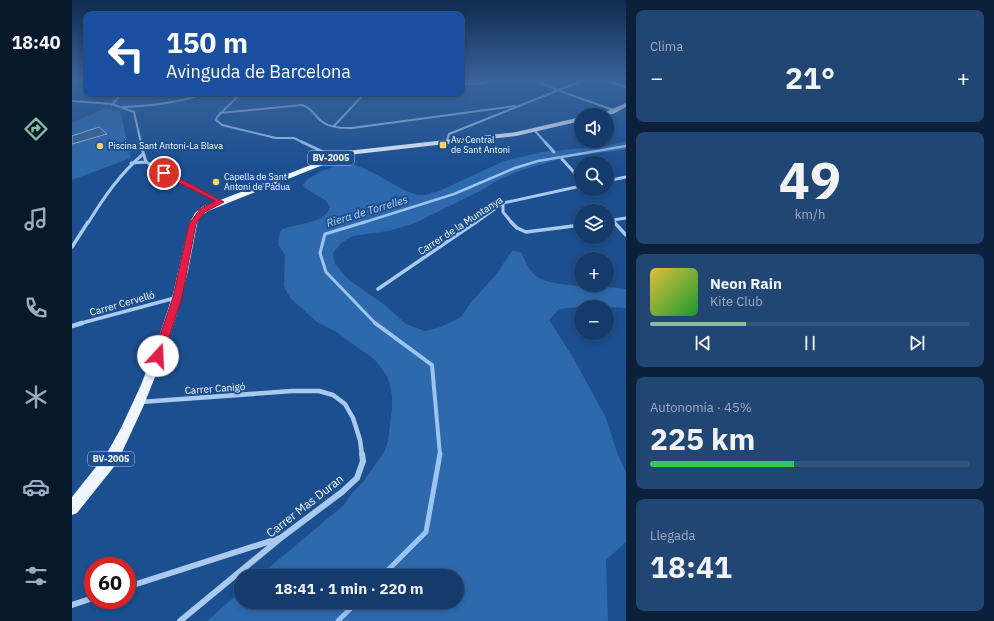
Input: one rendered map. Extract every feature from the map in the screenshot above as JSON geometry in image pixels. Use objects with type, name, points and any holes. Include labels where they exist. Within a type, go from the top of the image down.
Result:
[{"type":"main road","points":[[616,111],[620,109]]},
{"type":"main road","name":"BV-2005","points":[[72,508],[91,486],[111,458],[123,438],[139,403],[163,343],[177,297],[193,224],[202,211],[334,157],[352,152],[516,134],[574,121]]},
{"type":"street","points":[[127,109],[134,112],[141,109]]},
{"type":"street","points":[[225,109],[216,120],[222,125],[276,138],[294,138],[334,157]]},
{"type":"street","points":[[220,114],[266,109]]},
{"type":"street","points":[[313,109],[326,124],[342,128],[363,127],[493,109]]},
{"type":"street","points":[[334,126],[350,109]]},
{"type":"street","points":[[447,141],[449,134],[508,109]]},
{"type":"street","points":[[610,109],[616,111]]},
{"type":"street","points":[[134,112],[146,162]]},
{"type":"street","points":[[534,130],[554,152]]},
{"type":"street","points":[[72,247],[130,163],[143,154]]},
{"type":"street","points":[[562,159],[574,172]]},
{"type":"street","points":[[130,163],[146,162],[221,202]]},
{"type":"street","points":[[614,180],[626,177]]},
{"type":"street","name":"Carrer de la Muntanya","points":[[378,289],[503,203],[574,188]]},
{"type":"street","points":[[503,203],[503,212],[517,228],[526,232],[574,226]]},
{"type":"street","points":[[614,220],[626,218]]},
{"type":"street","points":[[614,221],[626,235]]},
{"type":"street","name":"Carrer Cervelló","points":[[72,326],[177,297]]},
{"type":"street","name":"Carrer Canigó","points":[[139,403],[292,391]]},
{"type":"street","name":"Carrer Mas Duran","points":[[180,621],[282,537],[342,492],[357,478],[363,461],[360,440],[353,418],[345,404],[333,395],[319,391],[292,391]]},
{"type":"street","points":[[136,584],[282,537]]},
{"type":"street","points":[[72,605],[84,601]]},
{"type":"shaded area","name":"Piscina Sant Antoni-La Blava","points":[[103,109],[120,111],[131,158],[72,180],[72,123]]},
{"type":"shaded area","points":[[99,127],[107,134],[72,144],[72,136]]},
{"type":"shaded area","points":[[626,141],[626,149],[563,158],[522,170],[500,179],[480,191],[415,223],[388,231],[353,236],[341,243],[333,253],[335,264],[348,279],[386,306],[406,324],[425,331],[441,327],[461,317],[473,300],[494,277],[512,251],[521,252],[525,261],[535,275],[553,283],[574,286],[574,292],[614,292],[614,288],[626,289],[626,308],[614,307],[614,300],[574,300],[574,308],[559,309],[549,320],[574,359],[606,418],[618,455],[626,473],[626,542],[606,560],[608,621],[207,621],[234,597],[234,609],[464,609],[464,569],[267,569],[345,504],[353,492],[363,482],[384,452],[388,441],[392,409],[392,396],[387,376],[375,360],[338,333],[317,322],[290,298],[284,286],[285,255],[279,246],[278,240],[281,230],[316,220],[327,213],[330,207],[325,200],[305,188],[303,185],[308,179],[322,171],[338,165],[352,164],[368,170],[406,191],[418,195],[425,195],[437,192],[504,161],[542,152],[584,148],[614,148],[614,144]]},
{"type":"waterway","name":"Riera de Torrelles","points":[[362,223],[454,194],[515,168],[538,161],[626,146]]},
{"type":"waterway","name":"Riera de Torrelles","points":[[365,222],[325,234],[320,253],[326,272],[375,323]]},
{"type":"waterway","name":"Riera de Torrelles","points":[[375,323],[432,365],[440,454]]},
{"type":"waterway","name":"Riera de Torrelles","points":[[389,569],[426,532],[440,454]]},
{"type":"waterway","name":"Riera de Torrelles","points":[[338,621],[350,609]]},
{"type":"place","name":"Av. Central de Sant Antoni","points":[[443,145]]},
{"type":"place","name":"Piscina Sant Antoni-La Blava","points":[[100,146]]},
{"type":"place","name":"Capella de Sant Antoni de Pàdua","points":[[216,182]]},
{"type":"route","points":[[158,356],[177,297],[190,244],[193,224],[198,214],[208,207],[221,202],[164,173]]}]
